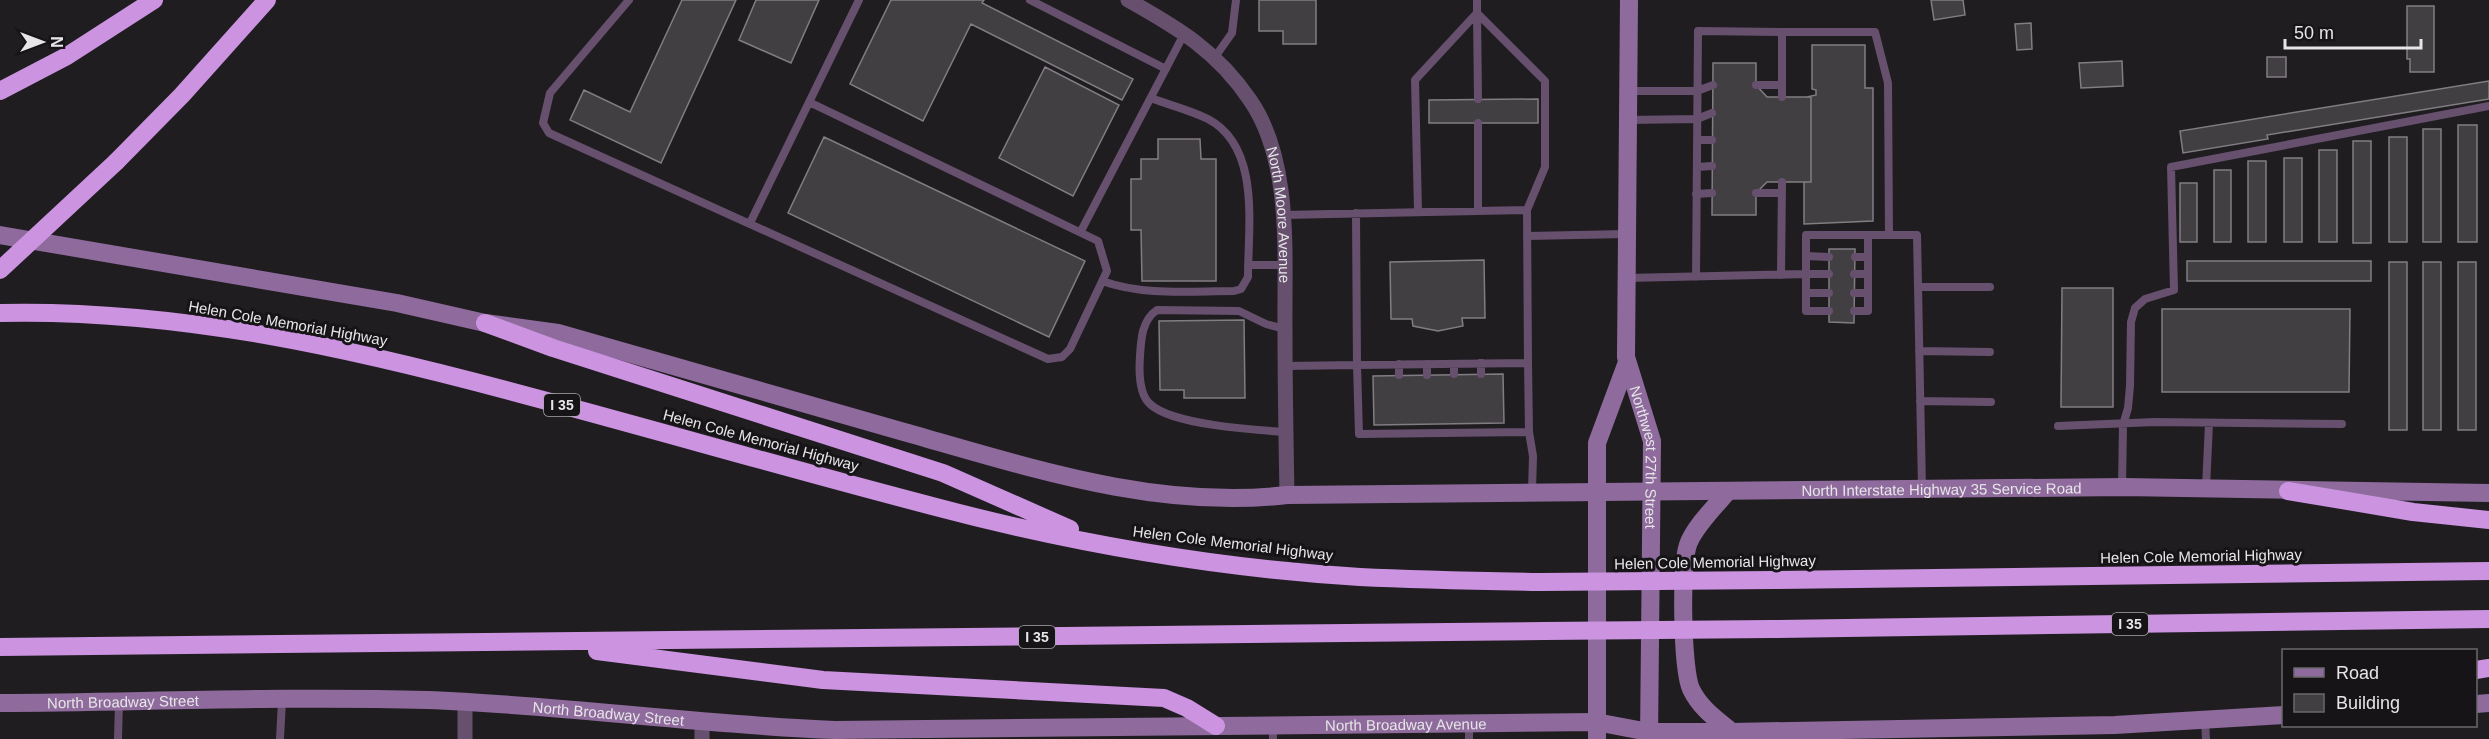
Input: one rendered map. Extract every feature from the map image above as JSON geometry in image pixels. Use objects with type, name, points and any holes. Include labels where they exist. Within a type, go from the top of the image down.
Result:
[{"type":"highway","points":[[0,91],[67,56],[154,0]]},
{"type":"highway","points":[[0,270],[116,162],[182,95],[267,0]]},
{"type":"highway","name":"Helen Cole Memorial Highway","points":[[0,313],[95,315],[175,321],[325,345],[431,369],[934,507],[1102,543],[1297,571],[1359,577],[1541,582],[2489,571]]},
{"type":"highway","points":[[485,323],[553,348],[943,473],[1102,543]]},
{"type":"highway","points":[[2288,491],[2413,512],[2489,520]]},
{"type":"highway","name":"I 35","points":[[0,647],[1772,630],[2489,619]]},
{"type":"highway","points":[[530,642],[823,680],[1164,698],[1187,708],[1216,726]]},
{"type":"main road","name":"Northwest 27th Street","points":[[1596,730],[1598,443],[1626,365],[1629,0]]},
{"type":"main road","name":"North Interstate Highway 35 Service Road","points":[[0,235],[397,303],[485,323],[558,333],[1071,478],[1116,488],[1206,498],[1251,500],[1287,495],[2122,487],[2489,493]]},
{"type":"main road","name":"Northwest 27th Street","points":[[1626,365],[1652,441],[1649,736]]},
{"type":"main road","points":[[1728,490],[1693,534],[1685,555],[1684,652],[1687,676],[1695,696],[1702,707],[1732,732]]},
{"type":"main road","name":"North Broadway Street","points":[[0,703],[465,702],[702,731],[766,728],[866,734],[1078,734],[1216,726]]},
{"type":"main road","points":[[1649,736],[1732,732],[1765,735],[2205,730],[2282,715]]},
{"type":"main road","name":"North Broadway Avenue","points":[[1216,726],[1273,732],[1596,730],[1649,736]]},
{"type":"street","name":"North Moore Avenue","points":[[1128,0],[1185,32],[1215,57],[1252,102],[1278,172],[1283,215],[1287,495]]},
{"type":"street","points":[[465,702],[465,739]]},
{"type":"lane","points":[[629,0],[550,93],[543,123],[549,133],[1048,359],[1062,357],[1070,349],[1107,271],[1104,254],[1098,242],[1081,231],[809,102]]},
{"type":"lane","points":[[750,223],[859,0]]},
{"type":"lane","points":[[1030,0],[1166,69]]},
{"type":"lane","points":[[1215,57],[1232,33],[1236,0]]},
{"type":"lane","points":[[1477,0],[1478,99]]},
{"type":"lane","points":[[1477,13],[1545,81],[1545,167],[1527,210],[1529,432],[1533,456],[1532,493]]},
{"type":"lane","points":[[1418,212],[1415,80],[1477,13]]},
{"type":"lane","points":[[1696,277],[1698,31],[1875,32],[1888,83],[1889,235]]},
{"type":"lane","points":[[1081,231],[1185,32]]},
{"type":"lane","points":[[1782,32],[1782,97]]},
{"type":"lane","points":[[1628,91],[1697,91],[1713,85]]},
{"type":"lane","points":[[1756,85],[1782,85]]},
{"type":"lane","points":[[1102,281],[1124,289],[1141,290],[1234,291],[1241,289],[1247,283],[1247,176],[1238,148],[1219,127],[1207,119],[1151,98]]},
{"type":"lane","points":[[2122,487],[2123,425],[2128,408],[2131,322],[2135,308],[2145,299],[2174,290],[2171,167],[2489,106]]},
{"type":"lane","points":[[1628,120],[1697,119],[1713,113]]},
{"type":"lane","points":[[1478,123],[1478,211]]},
{"type":"lane","points":[[1697,140],[1713,140]]},
{"type":"lane","points":[[1697,167],[1712,166]]},
{"type":"lane","points":[[1781,275],[1782,182]]},
{"type":"lane","points":[[1756,194],[1782,193]]},
{"type":"lane","points":[[1696,194],[1712,194]]},
{"type":"lane","points":[[1283,215],[1527,210]]},
{"type":"lane","points":[[1356,213],[1359,434],[1529,432]]},
{"type":"lane","points":[[1527,236],[1627,234]]},
{"type":"lane","points":[[1829,311],[1806,311],[1806,235],[1917,235],[1922,489]]},
{"type":"lane","points":[[1854,311],[1868,311],[1868,236]]},
{"type":"lane","points":[[1806,256],[1829,257]]},
{"type":"lane","points":[[1854,257],[1868,257]]},
{"type":"lane","points":[[1248,265],[1284,265]]},
{"type":"lane","points":[[1627,278],[1829,274]]},
{"type":"lane","points":[[1854,274],[1868,274]]},
{"type":"lane","points":[[1918,287],[1990,287]]},
{"type":"lane","points":[[1806,293],[1829,293]]},
{"type":"lane","points":[[1854,293],[1868,293]]},
{"type":"lane","points":[[1285,329],[1266,324],[1239,310],[1157,310],[1150,315],[1141,337],[1139,365],[1143,394],[1150,405],[1168,415],[1242,429],[1286,432]]},
{"type":"lane","points":[[1919,351],[1990,352]]},
{"type":"lane","points":[[1481,363],[1481,374]]},
{"type":"lane","points":[[1285,366],[1528,363]]},
{"type":"lane","points":[[1399,364],[1399,375]]},
{"type":"lane","points":[[1427,364],[1427,375]]},
{"type":"lane","points":[[1454,364],[1454,374]]},
{"type":"lane","points":[[1920,401],[1991,402]]},
{"type":"lane","points":[[2058,426],[2123,425],[2140,422],[2342,424]]},
{"type":"lane","points":[[1455,423],[1455,433]]},
{"type":"lane","points":[[1482,423],[1482,433]]},
{"type":"lane","points":[[2206,489],[2209,423]]},
{"type":"lane","points":[[1399,424],[1400,434]]},
{"type":"lane","points":[[1428,424],[1428,433]]},
{"type":"lane","points":[[280,739],[282,701]]},
{"type":"lane","points":[[118,739],[119,702]]},
{"type":"building","points":[[682,0],[736,0],[661,163],[570,120],[584,90],[630,112]]},
{"type":"building","points":[[756,0],[819,0],[791,63],[739,40]]},
{"type":"building","points":[[891,0],[984,0],[982,3],[1133,79],[1122,100],[971,24],[923,121],[850,84]]},
{"type":"building","points":[[1259,0],[1316,0],[1316,44],[1283,44],[1283,31],[1259,31]]},
{"type":"building","points":[[1931,0],[1963,0],[1965,15],[1934,20]]},
{"type":"building","points":[[2407,6],[2434,6],[2434,72],[2410,72],[2410,59],[2407,59]]},
{"type":"building","points":[[2031,23],[2032,49],[2017,50],[2015,24]]},
{"type":"building","points":[[1812,45],[1865,45],[1865,88],[1873,88],[1873,221],[1804,224],[1804,182],[1811,182],[1811,97],[1807,97],[1816,95],[1816,90],[1812,89]]},
{"type":"building","points":[[2267,57],[2286,57],[2286,77],[2267,77]]},
{"type":"building","points":[[2122,61],[2123,86],[2081,88],[2079,63]]},
{"type":"building","points":[[1713,63],[1756,63],[1756,85],[1767,97],[1811,97],[1811,182],[1767,182],[1756,193],[1756,215],[1712,215]]},
{"type":"building","points":[[1045,67],[1119,105],[1073,196],[999,158]]},
{"type":"building","points":[[2489,81],[2489,99],[2267,135],[2268,139],[2183,153],[2180,131]]},
{"type":"building","points":[[1538,99],[1538,123],[1429,123],[1429,100]]},
{"type":"building","points":[[2458,125],[2477,125],[2477,242],[2458,242]]},
{"type":"building","points":[[2423,129],[2441,129],[2441,242],[2423,242]]},
{"type":"building","points":[[824,137],[1085,261],[1049,337],[788,213]]},
{"type":"building","points":[[2389,137],[2407,137],[2407,242],[2389,242]]},
{"type":"building","points":[[1158,139],[1200,139],[1201,159],[1216,159],[1216,281],[1142,281],[1141,230],[1131,230],[1131,179],[1141,179],[1141,159],[1158,159]]},
{"type":"building","points":[[2353,141],[2371,141],[2371,243],[2353,243]]},
{"type":"building","points":[[2319,150],[2337,150],[2337,242],[2319,242]]},
{"type":"building","points":[[2284,158],[2302,158],[2302,242],[2284,242]]},
{"type":"building","points":[[2248,161],[2266,161],[2266,242],[2248,242]]},
{"type":"building","points":[[2214,170],[2231,170],[2231,242],[2214,242]]},
{"type":"building","points":[[2180,183],[2197,183],[2197,242],[2180,242]]},
{"type":"building","points":[[1829,249],[1855,249],[1854,323],[1829,322]]},
{"type":"building","points":[[1484,260],[1485,318],[1462,318],[1463,326],[1438,331],[1413,326],[1412,319],[1391,319],[1390,262]]},
{"type":"building","points":[[2187,261],[2371,261],[2371,281],[2187,281]]},
{"type":"building","points":[[2389,262],[2407,262],[2407,430],[2389,430]]},
{"type":"building","points":[[2423,262],[2441,262],[2441,430],[2423,430]]},
{"type":"building","points":[[2458,262],[2476,262],[2476,430],[2458,430]]},
{"type":"building","points":[[2062,288],[2113,288],[2113,407],[2061,407]]},
{"type":"building","points":[[2162,309],[2350,309],[2349,392],[2162,392]]},
{"type":"building","points":[[1244,320],[1245,398],[1184,398],[1184,390],[1160,390],[1159,321]]},
{"type":"building","points":[[1503,374],[1504,423],[1374,425],[1373,376]]}]
